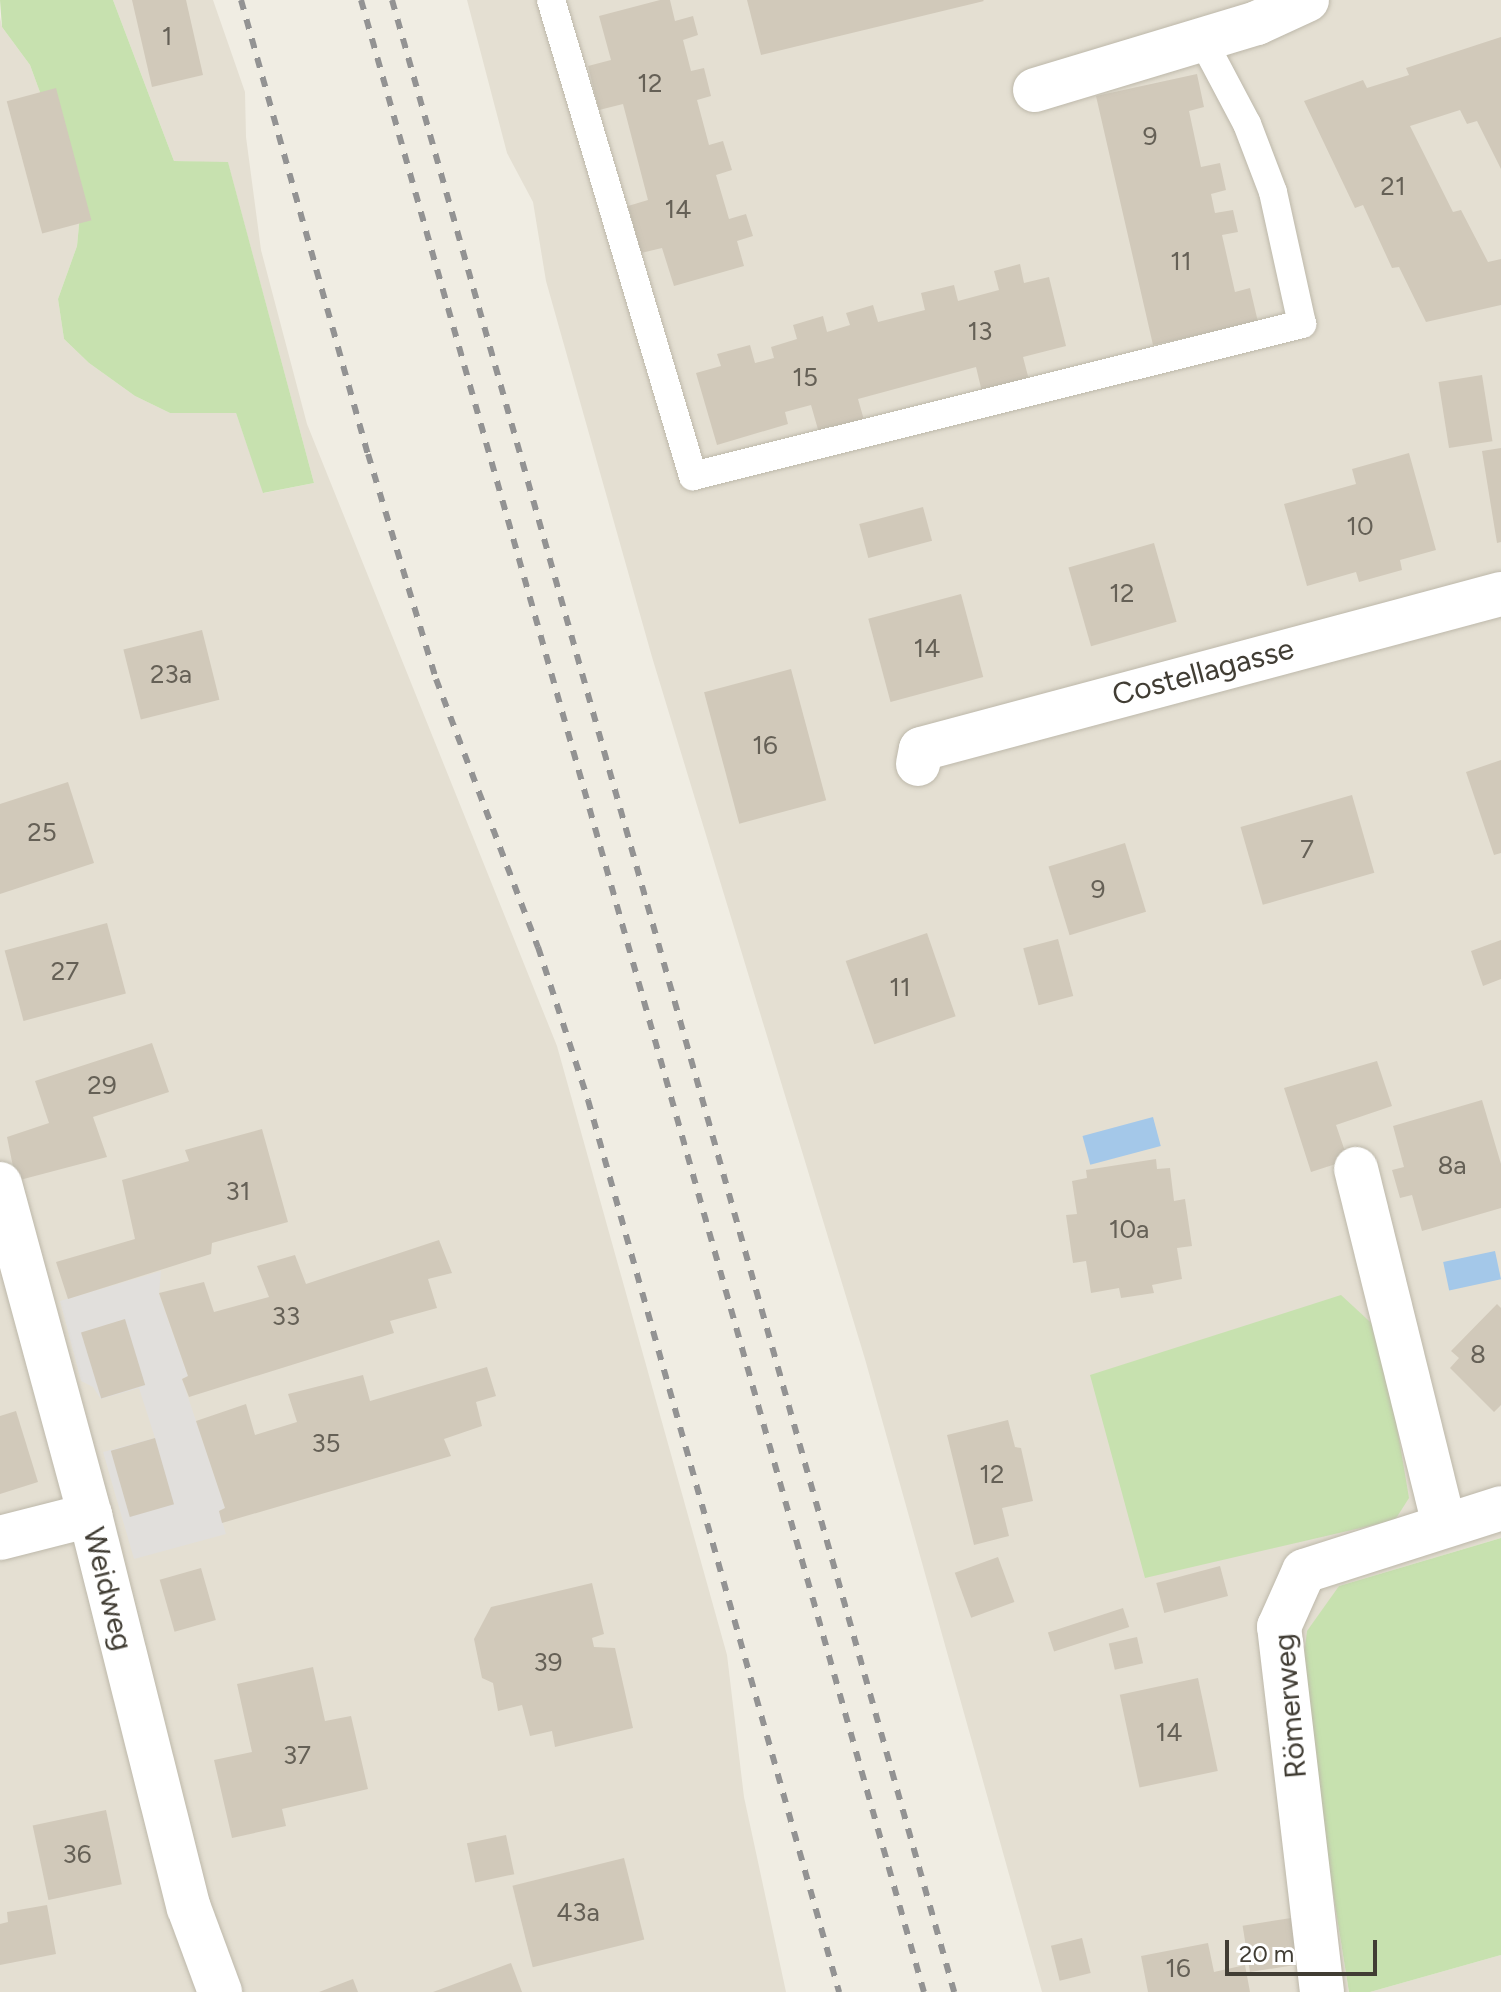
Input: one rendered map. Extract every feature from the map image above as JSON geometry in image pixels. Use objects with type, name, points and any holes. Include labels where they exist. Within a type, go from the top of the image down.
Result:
[{"type":"street","points":[[1035,90],[1257,23],[1307,0]]},
{"type":"street","name":"Costellagasse","points":[[918,764],[921,749],[1501,594]]},
{"type":"street","points":[[1356,1169],[1444,1524]]},
{"type":"street","name":"Weidweg","points":[[0,1184],[90,1515],[189,1908],[220,1992]]},
{"type":"street","name":"Römerweg","points":[[1322,1992],[1279,1627],[1304,1571],[1501,1508]]},
{"type":"street","points":[[0,1538],[90,1515]]},
{"type":"lane","points":[[551,0],[693,476],[1302,324],[1273,192],[1247,124],[1202,39]]},
{"type":"shaded area","points":[[113,0],[213,0],[245,92],[246,137],[261,250],[307,424],[557,1046],[727,1655],[744,1797],[786,1992],[0,1992],[0,17],[2,27],[30,65],[81,204],[77,246],[58,299],[64,339],[89,363],[135,396],[170,413],[236,413],[264,493],[314,483],[228,163],[174,161]]},
{"type":"shaded area","points":[[467,0],[1501,0],[1501,1538],[1339,1586],[1300,1688],[1349,1992],[1042,1992],[865,1359],[652,657],[546,281],[533,202],[507,153]]},
{"type":"shaded area","points":[[161,1271],[159,1294],[188,1376],[182,1379],[225,1508],[219,1511],[226,1534],[134,1559],[103,1452],[155,1438],[139,1388],[101,1399],[93,1387],[81,1381],[60,1301]]},
{"type":"shaded area","points":[[1501,1955],[1501,1992],[1370,1992]]},
{"type":"green space","points":[[0,0],[113,0],[174,161],[228,162],[314,483],[263,493],[236,413],[170,413],[135,396],[89,363],[64,339],[58,299],[77,246],[81,204],[30,65],[2,27]]},
{"type":"green space","points":[[1341,1295],[1381,1332],[1409,1498],[1395,1520],[1145,1578],[1090,1375]]},
{"type":"green space","points":[[1501,1538],[1501,1955],[1370,1992],[1349,1992],[1300,1687],[1307,1631],[1339,1586]]},
{"type":"water","points":[[1153,1117],[1161,1146],[1090,1165],[1082,1136]]},
{"type":"water","points":[[1495,1251],[1501,1279],[1449,1290],[1443,1262]]},
{"type":"building","points":[[132,0],[186,0],[203,75],[152,87]]},
{"type":"building","points":[[670,0],[675,21],[693,16],[698,35],[683,40],[691,71],[704,68],[711,96],[697,100],[709,145],[723,141],[732,170],[716,175],[729,219],[746,214],[753,236],[737,241],[744,266],[674,286],[662,248],[641,253],[628,206],[648,200],[623,104],[599,110],[588,66],[611,60],[599,16]]},
{"type":"building","points":[[747,0],[983,0],[984,1],[761,55]]},
{"type":"building","points":[[1501,37],[1501,169],[1477,121],[1467,124],[1460,110],[1410,126],[1453,212],[1461,210],[1488,262],[1501,259],[1501,305],[1426,322],[1399,267],[1392,268],[1363,205],[1355,208],[1304,101],[1363,80],[1367,88],[1409,75],[1406,68]]},
{"type":"building","points":[[1197,74],[1204,107],[1189,111],[1201,167],[1220,163],[1226,190],[1211,194],[1215,213],[1233,210],[1238,232],[1222,235],[1235,292],[1250,288],[1258,322],[1153,345],[1096,96]]},
{"type":"building","points":[[56,88],[91,220],[42,234],[7,101]]},
{"type":"building","points":[[1020,264],[1024,283],[1049,277],[1066,346],[1023,357],[1029,380],[982,392],[976,367],[858,399],[864,420],[819,433],[811,405],[785,412],[788,424],[717,445],[696,373],[721,366],[717,354],[750,345],[755,363],[774,358],[771,347],[797,339],[793,325],[823,316],[827,332],[850,325],[846,313],[873,305],[878,322],[925,310],[921,293],[954,285],[958,301],[999,290],[994,271]]},
{"type":"building","points":[[1482,375],[1492,441],[1449,448],[1439,382]]},
{"type":"building","points":[[1501,448],[1501,542],[1497,543],[1482,451]]},
{"type":"building","points":[[1409,453],[1436,550],[1400,560],[1402,570],[1359,582],[1356,572],[1307,586],[1284,504],[1356,484],[1352,469]]},
{"type":"building","points":[[923,507],[932,541],[868,558],[859,524]]},
{"type":"building","points":[[1154,543],[1177,622],[1091,646],[1068,568]]},
{"type":"building","points":[[961,594],[983,677],[891,702],[868,619]]},
{"type":"building","points":[[202,630],[219,700],[141,719],[123,650]]},
{"type":"building","points":[[791,669],[826,800],[739,824],[704,692]]},
{"type":"building","points":[[1501,760],[1501,853],[1494,855],[1466,772]]},
{"type":"building","points":[[68,782],[94,863],[0,894],[0,804]]},
{"type":"building","points":[[1352,795],[1374,873],[1263,905],[1240,827]]},
{"type":"building","points":[[1125,843],[1146,912],[1070,935],[1048,866]]},
{"type":"building","points":[[107,923],[126,994],[24,1021],[5,950]]},
{"type":"building","points":[[927,933],[956,1016],[874,1044],[846,961]]},
{"type":"building","points":[[1058,939],[1073,996],[1038,1005],[1023,948]]},
{"type":"building","points":[[1501,940],[1501,979],[1483,986],[1471,951]]},
{"type":"building","points":[[152,1043],[169,1092],[93,1117],[107,1157],[16,1181],[7,1137],[49,1123],[35,1081]]},
{"type":"building","points":[[1377,1061],[1392,1106],[1336,1125],[1348,1160],[1311,1172],[1284,1088]]},
{"type":"building","points":[[1482,1100],[1501,1164],[1501,1208],[1422,1231],[1412,1195],[1400,1198],[1392,1170],[1404,1167],[1393,1126]]},
{"type":"building","points":[[262,1129],[288,1222],[212,1243],[211,1254],[68,1299],[56,1262],[135,1239],[122,1180],[189,1161],[185,1150]]},
{"type":"building","points":[[1156,1159],[1157,1169],[1170,1168],[1174,1201],[1185,1199],[1192,1246],[1177,1248],[1182,1279],[1152,1285],[1154,1293],[1121,1298],[1119,1288],[1091,1293],[1086,1261],[1073,1263],[1066,1215],[1077,1214],[1072,1181],[1087,1178],[1086,1170]]},
{"type":"building","points":[[439,1240],[452,1273],[428,1279],[437,1308],[390,1321],[394,1333],[189,1397],[182,1379],[188,1376],[159,1293],[204,1282],[214,1312],[269,1297],[257,1266],[295,1255],[306,1284]]},
{"type":"building","points":[[1497,1304],[1501,1308],[1501,1405],[1494,1412],[1450,1368],[1459,1358],[1451,1351]]},
{"type":"building","points":[[125,1319],[145,1385],[101,1398],[81,1332]]},
{"type":"building","points":[[487,1367],[496,1396],[476,1402],[482,1426],[444,1439],[451,1456],[222,1523],[219,1511],[225,1508],[196,1421],[246,1404],[255,1435],[297,1422],[288,1394],[363,1375],[370,1401]]},
{"type":"building","points":[[16,1411],[38,1482],[0,1494],[0,1416]]},
{"type":"building","points":[[1008,1420],[1015,1447],[1021,1448],[1033,1501],[1002,1508],[1009,1536],[974,1545],[947,1435]]},
{"type":"building","points":[[155,1438],[174,1504],[130,1517],[111,1451]]},
{"type":"building","points":[[998,1557],[1014,1602],[971,1618],[955,1573]]},
{"type":"building","points":[[1220,1566],[1228,1596],[1164,1613],[1156,1583]]},
{"type":"building","points":[[201,1568],[216,1620],[175,1632],[160,1580]]},
{"type":"building","points":[[592,1583],[604,1634],[592,1638],[594,1647],[615,1648],[633,1728],[555,1747],[552,1731],[530,1736],[522,1705],[498,1711],[493,1683],[482,1678],[474,1639],[491,1607]]},
{"type":"building","points":[[1123,1608],[1129,1627],[1054,1651],[1048,1632]]},
{"type":"building","points":[[1137,1637],[1143,1663],[1115,1670],[1109,1644]]},
{"type":"building","points":[[313,1667],[325,1721],[351,1716],[368,1789],[282,1809],[286,1826],[232,1838],[214,1760],[252,1752],[237,1684]]},
{"type":"building","points":[[1198,1678],[1218,1771],[1139,1788],[1120,1695]]},
{"type":"building","points":[[106,1810],[122,1884],[48,1900],[33,1826]]},
{"type":"building","points":[[506,1835],[514,1874],[475,1882],[467,1843]]},
{"type":"building","points":[[624,1858],[644,1940],[533,1967],[512,1886]]},
{"type":"building","points":[[47,1905],[56,1954],[0,1965],[0,1924],[8,1922],[7,1912]]},
{"type":"building","points":[[1291,1918],[1298,1964],[1250,1972],[1243,1926]]},
{"type":"building","points":[[1082,1938],[1091,1973],[1060,1981],[1051,1946]]},
{"type":"building","points":[[1208,1943],[1214,1972],[1245,1965],[1250,1992],[1148,1992],[1141,1956]]},
{"type":"building","points":[[511,1963],[522,1992],[433,1992]]},
{"type":"building","points":[[353,1979],[358,1992],[319,1992]]},
{"type":"railway","points":[[241,0],[368,454],[436,679],[538,947],[588,1100],[839,1992]]},
{"type":"railway","points":[[361,0],[924,1992]]},
{"type":"railway","points":[[392,0],[954,1992]]}]
